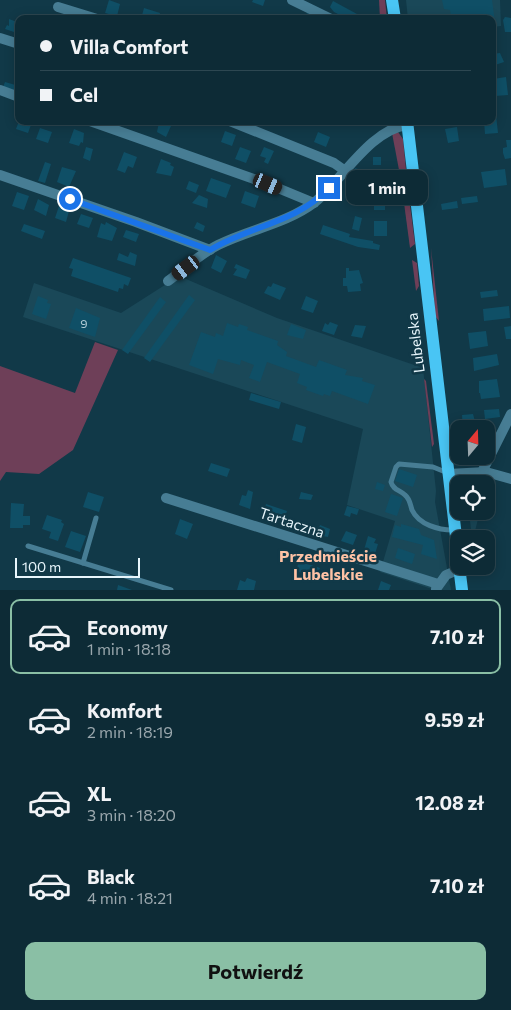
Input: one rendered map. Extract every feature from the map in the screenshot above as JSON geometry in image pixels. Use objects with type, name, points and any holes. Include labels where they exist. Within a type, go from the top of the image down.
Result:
[{"type":"main road","points":[[392,0],[394,15]]},
{"type":"main road","name":"Lubelska","points":[[407,125],[450,481]]},
{"type":"main road","name":"Lubelska","points":[[455,520],[455,530]]},
{"type":"main road","name":"Lubelska","points":[[460,575],[462,590]]},
{"type":"street","points":[[292,0],[323,15]]},
{"type":"street","points":[[58,7],[84,15]]},
{"type":"street","points":[[0,38],[15,43]]},
{"type":"street","points":[[0,90],[15,96]]},
{"type":"street","points":[[101,125],[268,184],[314,203]]},
{"type":"street","points":[[240,125],[334,163],[344,170]]},
{"type":"street","points":[[168,281],[210,250],[290,217],[314,203],[344,170],[388,131],[402,125]]},
{"type":"street","points":[[0,175],[210,250]]},
{"type":"street","points":[[479,475],[511,414]]},
{"type":"street","points":[[448,474],[482,472],[511,479]]},
{"type":"street","name":"Tartaczna","points":[[166,498],[437,587]]},
{"type":"street","points":[[437,587],[450,572]]},
{"type":"lane","points":[[448,474],[433,467],[400,464],[396,467],[391,482],[393,487],[406,496],[415,514],[422,521],[442,530],[450,530]]},
{"type":"lane","points":[[83,563],[96,518]]},
{"type":"lane","points":[[28,546],[170,590]]},
{"type":"shaded area","points":[[379,0],[385,0],[387,15],[380,15]]},
{"type":"shaded area","points":[[406,0],[500,0],[501,26],[496,27],[496,15],[408,15]]},
{"type":"shaded area","points":[[398,132],[403,139],[408,190],[403,191],[392,133]]},
{"type":"shaded area","points":[[404,203],[410,205],[415,244],[410,248]]},
{"type":"shaded area","points":[[431,248],[439,321],[435,316]]},
{"type":"shaded area","points":[[412,260],[417,263],[419,286],[416,291]]},
{"type":"shaded area","points":[[179,276],[277,318],[423,368],[436,491],[435,502],[451,590],[435,590],[380,572],[395,521],[347,505],[363,429],[23,317],[34,283],[121,313]]},
{"type":"shaded area","points":[[95,342],[118,350],[73,450],[39,474],[6,472],[0,481],[0,366],[75,393]]},
{"type":"shaded area","points":[[424,379],[426,381],[434,444],[432,447]]},
{"type":"shaded area","points":[[470,520],[478,520],[475,530],[471,530]]},
{"type":"building","points":[[109,0],[120,4],[117,15],[105,13]]},
{"type":"building","points":[[253,0],[265,0],[263,6],[252,2]]},
{"type":"building","points":[[442,0],[492,0],[494,15],[451,15],[450,10],[444,9]]},
{"type":"building","points":[[333,1],[357,14],[340,15],[330,7]]},
{"type":"building","points":[[144,8],[160,13],[160,15],[142,15]]},
{"type":"building","points":[[505,17],[511,18],[511,32],[505,32],[503,20]]},
{"type":"building","points":[[9,19],[15,21],[15,32],[5,29],[7,25],[9,26]]},
{"type":"building","points":[[500,53],[504,62],[496,65],[496,54]]},
{"type":"building","points":[[506,77],[508,95],[496,96],[496,79]]},
{"type":"building","points":[[5,82],[15,85],[15,91],[3,87]]},
{"type":"building","points":[[496,115],[498,133],[485,134],[484,125],[496,125]]},
{"type":"building","points":[[18,125],[31,125],[28,133],[16,129]]},
{"type":"building","points":[[158,125],[171,126],[166,137],[157,132]]},
{"type":"building","points":[[457,127],[459,141],[448,143],[445,129]]},
{"type":"building","points":[[40,128],[52,132],[48,143],[36,139]]},
{"type":"building","points":[[74,129],[84,133],[83,143],[81,142],[79,146],[69,143]]},
{"type":"building","points":[[225,131],[236,135],[232,146],[221,142]]},
{"type":"building","points":[[318,132],[330,137],[326,147],[314,142]]},
{"type":"building","points":[[506,140],[511,140],[511,158],[505,159],[503,148],[507,147]]},
{"type":"building","points":[[86,147],[93,149],[90,161],[83,158]]},
{"type":"building","points":[[240,147],[251,151],[246,163],[235,159]]},
{"type":"building","points":[[264,147],[274,151],[268,164],[264,162],[266,158],[260,156]]},
{"type":"building","points":[[124,152],[137,157],[133,168],[128,166],[125,173],[117,170]]},
{"type":"building","points":[[373,157],[381,157],[381,165],[373,165]]},
{"type":"building","points":[[161,159],[171,163],[170,165],[174,167],[171,176],[156,173]]},
{"type":"building","points":[[45,162],[51,164],[45,183],[38,181]]},
{"type":"building","points":[[62,167],[76,171],[69,187],[57,182]]},
{"type":"building","points":[[355,168],[367,172],[364,184],[351,181]]},
{"type":"building","points":[[372,169],[382,172],[378,184],[368,182]]},
{"type":"building","points":[[505,169],[507,185],[484,188],[481,172]]},
{"type":"building","points":[[211,178],[231,185],[226,198],[206,191]]},
{"type":"building","points":[[189,181],[199,185],[196,193],[186,189]]},
{"type":"building","points":[[245,191],[259,196],[255,208],[241,203]]},
{"type":"building","points":[[17,192],[29,196],[24,210],[12,206]]},
{"type":"building","points":[[199,195],[208,199],[207,208],[192,203]]},
{"type":"building","points":[[374,195],[385,199],[385,210],[374,210]]},
{"type":"building","points":[[477,196],[478,202],[462,204],[461,198]]},
{"type":"building","points":[[38,199],[49,205],[46,216],[34,210]]},
{"type":"building","points":[[457,201],[458,208],[442,210],[441,204]]},
{"type":"building","points":[[59,206],[69,211],[66,222],[55,218]]},
{"type":"building","points":[[81,214],[93,218],[89,228],[77,224]]},
{"type":"building","points":[[355,216],[362,218],[359,231],[352,229]]},
{"type":"building","points":[[374,221],[387,221],[387,236],[374,236]]},
{"type":"building","points":[[106,222],[117,228],[112,241],[97,237],[101,223],[105,225]]},
{"type":"building","points":[[197,222],[205,226],[203,232],[194,228]]},
{"type":"building","points":[[24,224],[45,231],[42,239],[21,231]]},
{"type":"building","points":[[323,225],[350,234],[349,237],[373,241],[373,243],[380,245],[379,250],[358,247],[320,234]]},
{"type":"building","points":[[126,230],[139,234],[136,242],[123,237]]},
{"type":"building","points":[[130,252],[137,255],[135,266],[117,260],[119,253],[128,257]]},
{"type":"building","points":[[216,255],[227,261],[221,273],[211,268]]},
{"type":"building","points":[[73,258],[131,278],[128,286],[124,284],[123,289],[119,288],[118,292],[71,276],[73,269],[69,268]]},
{"type":"building","points":[[236,264],[250,270],[246,279],[233,275],[237,269],[234,268]]},
{"type":"building","points":[[346,268],[349,268],[349,271],[359,270],[363,283],[360,284],[361,291],[348,292],[347,286],[343,286],[343,278],[346,278]]},
{"type":"building","points":[[273,283],[286,288],[280,300],[264,293],[268,286],[271,287]]},
{"type":"building","points":[[497,290],[498,296],[481,298],[480,292]]},
{"type":"building","points":[[189,295],[195,300],[150,362],[144,358]]},
{"type":"building","points":[[38,296],[48,300],[47,303],[51,304],[46,319],[32,314]]},
{"type":"building","points":[[306,296],[318,301],[313,313],[301,309]]},
{"type":"building","points":[[160,297],[166,302],[128,354],[122,350]]},
{"type":"building","points":[[509,306],[510,318],[484,321],[483,309]]},
{"type":"building","points":[[76,308],[100,318],[95,337],[69,328]]},
{"type":"building","points":[[330,322],[338,325],[334,335],[322,331],[325,323],[328,325]]},
{"type":"building","points":[[227,323],[238,327],[239,324],[248,327],[247,330],[278,341],[277,345],[287,352],[286,356],[316,367],[319,360],[347,370],[345,375],[363,378],[362,381],[375,385],[368,404],[332,391],[330,396],[324,394],[323,396],[306,390],[307,387],[297,383],[300,374],[267,362],[260,382],[249,378],[254,365],[241,360],[240,365],[218,359],[213,374],[189,365],[201,332],[215,337],[216,333],[223,336]]},
{"type":"building","points":[[291,324],[306,330],[303,339],[287,335]]},
{"type":"building","points":[[355,325],[366,326],[362,338],[351,336]]},
{"type":"building","points":[[511,326],[511,339],[506,339],[504,327]]},
{"type":"building","points":[[486,331],[488,346],[470,349],[468,333]]},
{"type":"building","points":[[497,354],[499,365],[474,371],[473,358]]},
{"type":"building","points":[[497,379],[500,397],[481,399],[479,381]]},
{"type":"building","points":[[251,393],[281,402],[279,409],[249,400]]},
{"type":"building","points":[[499,409],[500,417],[485,419],[484,410]]},
{"type":"building","points":[[473,414],[475,420],[462,420],[462,415]]},
{"type":"building","points":[[296,424],[306,427],[302,443],[292,440]]},
{"type":"building","points":[[211,463],[230,469],[227,477],[208,471]]},
{"type":"building","points":[[399,469],[417,475],[413,487],[395,481]]},
{"type":"building","points":[[377,482],[385,485],[383,491],[375,489]]},
{"type":"building","points":[[248,490],[253,492],[250,509],[239,505],[242,495],[246,496]]},
{"type":"building","points":[[88,492],[104,497],[99,512],[83,507]]},
{"type":"building","points":[[301,492],[313,495],[311,500],[299,499]]},
{"type":"building","points":[[391,494],[403,498],[397,516],[385,512]]},
{"type":"building","points":[[11,503],[24,504],[23,516],[30,516],[30,525],[23,525],[23,528],[10,528]]},
{"type":"building","points":[[266,504],[287,511],[283,521],[263,514]]},
{"type":"building","points":[[347,506],[359,509],[357,515],[351,513],[350,517],[344,515]]},
{"type":"building","points":[[47,515],[62,520],[61,522],[64,524],[58,541],[49,538],[51,532],[42,529]]},
{"type":"building","points":[[180,519],[193,524],[187,539],[175,534]]},
{"type":"building","points":[[401,524],[419,529],[421,535],[434,540],[437,559],[421,554],[423,545],[392,537],[395,525],[401,527]]},
{"type":"building","points":[[320,525],[330,529],[328,537],[317,535]]},
{"type":"building","points":[[71,531],[86,536],[80,552],[65,547]]},
{"type":"building","points":[[346,531],[357,535],[353,545],[341,541]]},
{"type":"building","points":[[368,536],[376,539],[374,543],[378,544],[375,554],[364,550]]},
{"type":"building","points":[[398,548],[415,554],[412,564],[395,558]]},
{"type":"building","points":[[299,561],[320,568],[316,578],[296,571]]},
{"type":"building","points":[[347,572],[359,576],[356,582],[345,579]]},
{"type":"building","points":[[247,578],[256,581],[254,590],[237,590],[240,580],[245,582]]},
{"type":"building","points":[[381,581],[391,585],[389,590],[378,590]]},
{"type":"building","points":[[118,585],[132,590],[117,590]]},
{"type":"district","name":"Przedmieście Lubelskie","points":[[328,564]]},
{"type":"route","points":[[70,199],[210,250],[219,244],[290,217],[314,203],[329,188]]}]
